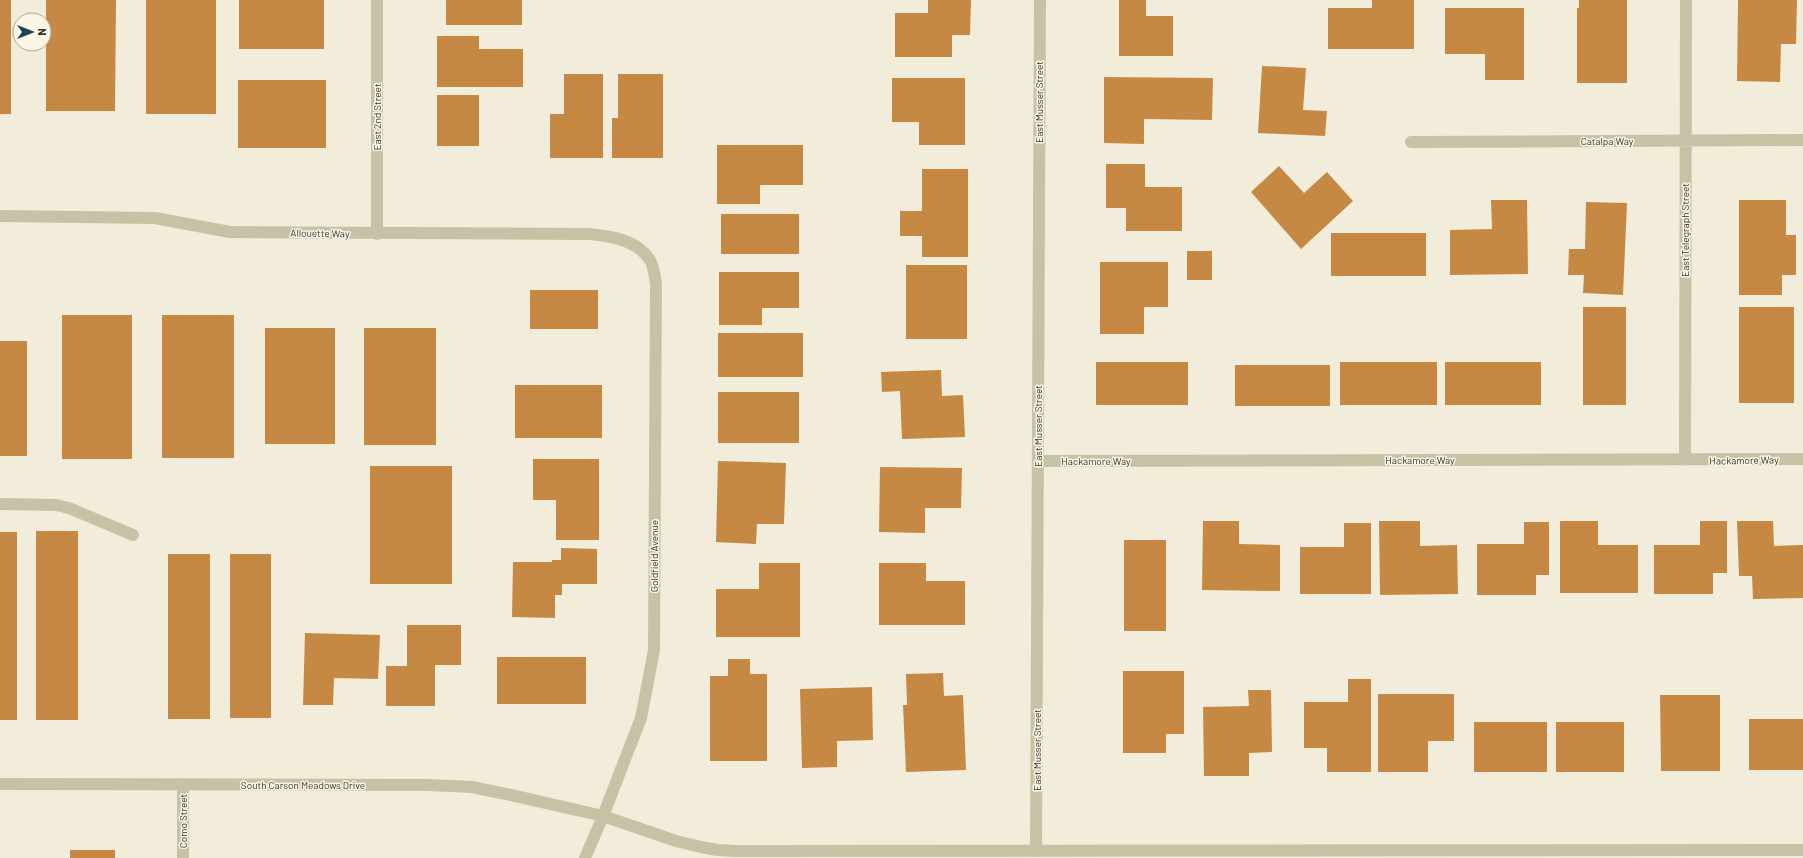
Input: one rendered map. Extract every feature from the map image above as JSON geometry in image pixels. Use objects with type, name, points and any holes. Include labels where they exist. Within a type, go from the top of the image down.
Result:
[{"type":"street","name":"East 2nd Street","points":[[377,0],[377,234]]},
{"type":"street","name":"East Musser Street","points":[[1036,852],[1040,0]]},
{"type":"street","name":"East Telegraph Street","points":[[1685,460],[1686,0]]},
{"type":"street","name":"Catalpa Way","points":[[1411,142],[1803,140]]},
{"type":"street","name":"Allouette Way","points":[[0,216],[155,218],[230,232],[589,234],[617,238],[638,248]]},
{"type":"street","name":"Goldfield Avenue","points":[[585,858],[641,718],[654,650],[656,284],[651,262],[638,248]]},
{"type":"street","name":"Hackamore Way","points":[[1038,461],[1803,459]]},
{"type":"street","points":[[0,504],[56,505],[69,508],[133,535]]},
{"type":"street","name":"South Carson Meadows Drive","points":[[0,784],[472,787],[603,816],[676,841],[717,850],[766,852],[1803,850]]},
{"type":"street","name":"Como Street","points":[[183,784],[183,858]]},
{"type":"building","points":[[0,0],[11,0],[11,114],[0,114]]},
{"type":"building","points":[[46,0],[116,0],[115,111],[46,111],[46,52],[52,52],[52,12],[46,12]]},
{"type":"building","points":[[146,0],[216,0],[216,114],[146,114]]},
{"type":"building","points":[[239,0],[324,0],[324,49],[239,49]]},
{"type":"building","points":[[446,0],[522,0],[522,25],[446,25]]},
{"type":"building","points":[[928,0],[971,0],[970,35],[952,35],[952,57],[895,57],[895,13],[928,13]]},
{"type":"building","points":[[1119,0],[1146,0],[1146,16],[1173,16],[1173,56],[1119,56]]},
{"type":"building","points":[[1372,0],[1414,0],[1414,49],[1328,49],[1328,8],[1372,8]]},
{"type":"building","points":[[1579,0],[1627,0],[1627,83],[1577,83],[1577,8],[1579,8]]},
{"type":"building","points":[[1738,0],[1797,0],[1796,44],[1781,44],[1780,82],[1737,81]]},
{"type":"building","points":[[1445,8],[1524,8],[1524,80],[1485,80],[1485,54],[1445,54]]},
{"type":"building","points":[[437,36],[479,36],[479,49],[523,49],[523,87],[437,87]]},
{"type":"building","points":[[1262,66],[1306,68],[1303,110],[1327,111],[1325,136],[1258,133]]},
{"type":"building","points":[[564,74],[603,74],[603,158],[550,158],[550,114],[564,114]]},
{"type":"building","points":[[618,74],[663,74],[663,158],[612,158],[612,118],[618,118]]},
{"type":"building","points":[[1104,77],[1213,78],[1212,120],[1144,119],[1144,144],[1104,143]]},
{"type":"building","points":[[892,78],[965,78],[965,145],[919,145],[919,122],[892,122]]},
{"type":"building","points":[[238,80],[326,80],[326,148],[238,148]]},
{"type":"building","points":[[437,95],[479,95],[479,146],[437,146]]},
{"type":"building","points":[[717,145],[803,145],[803,185],[760,185],[760,204],[717,204]]},
{"type":"building","points":[[1106,164],[1145,164],[1145,187],[1182,187],[1182,231],[1126,231],[1126,208],[1106,208]]},
{"type":"building","points":[[1279,166],[1304,193],[1327,172],[1353,201],[1301,249],[1251,192]]},
{"type":"building","points":[[922,169],[968,169],[968,257],[922,257],[922,236],[900,236],[900,211],[922,211]]},
{"type":"building","points":[[1491,200],[1527,200],[1528,274],[1450,275],[1450,230],[1492,229]]},
{"type":"building","points":[[1739,200],[1786,200],[1786,235],[1796,235],[1796,275],[1782,275],[1782,295],[1739,295]]},
{"type":"building","points":[[1586,202],[1627,203],[1623,295],[1583,293],[1584,275],[1568,275],[1569,249],[1585,249]]},
{"type":"building","points":[[721,214],[799,214],[799,254],[721,254]]},
{"type":"building","points":[[1331,233],[1426,233],[1426,276],[1331,276]]},
{"type":"building","points":[[1187,251],[1212,251],[1212,280],[1187,280]]},
{"type":"building","points":[[1100,262],[1168,262],[1168,307],[1144,307],[1144,334],[1100,334]]},
{"type":"building","points":[[906,265],[967,265],[967,339],[906,339]]},
{"type":"building","points":[[719,272],[799,272],[799,308],[762,308],[762,325],[719,325]]},
{"type":"building","points":[[530,290],[598,290],[598,329],[530,329]]},
{"type":"building","points":[[1583,307],[1626,307],[1626,405],[1583,405]]},
{"type":"building","points":[[1739,307],[1794,307],[1794,403],[1739,403]]},
{"type":"building","points":[[62,315],[132,315],[132,459],[62,459]]},
{"type":"building","points":[[162,315],[234,315],[234,458],[162,458]]},
{"type":"building","points":[[265,328],[335,328],[335,444],[265,444]]},
{"type":"building","points":[[364,328],[436,328],[436,445],[364,445]]},
{"type":"building","points":[[718,333],[803,333],[803,377],[718,377]]},
{"type":"building","points":[[0,341],[27,341],[27,456],[0,456]]},
{"type":"building","points":[[1096,362],[1188,362],[1188,405],[1096,405]]},
{"type":"building","points":[[1340,362],[1437,362],[1437,405],[1340,405]]},
{"type":"building","points":[[1445,362],[1541,362],[1541,405],[1445,405]]},
{"type":"building","points":[[1235,365],[1330,365],[1330,406],[1235,406]]},
{"type":"building","points":[[941,370],[942,396],[963,395],[965,437],[902,439],[900,391],[882,392],[881,372]]},
{"type":"building","points":[[515,385],[602,385],[602,438],[515,438]]},
{"type":"building","points":[[718,392],[799,392],[799,443],[718,443]]},
{"type":"building","points":[[533,459],[599,459],[599,540],[556,540],[556,500],[533,500]]},
{"type":"building","points":[[718,461],[786,463],[784,524],[757,524],[756,544],[716,542]]},
{"type":"building","points":[[370,466],[452,466],[452,584],[370,584]]},
{"type":"building","points":[[880,467],[962,468],[961,508],[925,508],[925,533],[879,532]]},
{"type":"building","points":[[1203,521],[1239,521],[1239,544],[1280,545],[1280,591],[1202,590]]},
{"type":"building","points":[[1379,521],[1420,521],[1420,546],[1457,545],[1458,594],[1380,595]]},
{"type":"building","points":[[1560,521],[1598,521],[1598,545],[1638,545],[1638,593],[1560,593]]},
{"type":"building","points":[[1700,521],[1727,521],[1727,573],[1713,573],[1713,594],[1654,594],[1654,545],[1700,545]]},
{"type":"building","points":[[1737,521],[1773,521],[1774,546],[1803,545],[1803,598],[1753,599],[1752,576],[1739,576]]},
{"type":"building","points":[[1524,522],[1549,522],[1549,575],[1536,575],[1536,595],[1477,595],[1477,544],[1524,544]]},
{"type":"building","points":[[1344,523],[1371,523],[1371,594],[1300,594],[1300,547],[1344,547]]},
{"type":"building","points":[[36,531],[78,531],[78,720],[36,720]]},
{"type":"building","points":[[0,532],[17,532],[17,720],[0,720]]},
{"type":"building","points":[[1124,540],[1166,540],[1166,631],[1124,631]]},
{"type":"building","points":[[561,548],[597,549],[597,584],[562,584],[562,595],[555,595],[555,618],[512,617],[513,562],[552,562],[552,560],[561,560]]},
{"type":"building","points":[[168,554],[210,554],[210,719],[168,719]]},
{"type":"building","points":[[230,554],[271,554],[271,718],[230,718]]},
{"type":"building","points":[[759,563],[800,563],[800,637],[716,637],[716,589],[759,589]]},
{"type":"building","points":[[879,563],[926,563],[926,581],[965,581],[965,625],[879,625]]},
{"type":"building","points":[[407,625],[461,625],[461,665],[435,665],[435,706],[386,706],[386,666],[407,666]]},
{"type":"building","points":[[305,633],[380,635],[378,679],[334,678],[333,705],[303,705]]},
{"type":"building","points":[[497,657],[586,657],[586,704],[497,704]]},
{"type":"building","points":[[728,659],[750,659],[750,674],[767,674],[767,761],[710,761],[710,676],[728,676]]},
{"type":"building","points":[[1123,671],[1184,671],[1184,734],[1166,734],[1166,753],[1123,753]]},
{"type":"building","points":[[943,673],[944,696],[963,695],[966,770],[906,772],[903,705],[907,705],[906,674]]},
{"type":"building","points":[[1348,679],[1371,679],[1371,772],[1327,772],[1327,748],[1304,748],[1304,702],[1348,702]]},
{"type":"building","points":[[872,687],[873,740],[837,741],[837,767],[802,768],[800,689]]},
{"type":"building","points":[[1248,690],[1271,690],[1272,752],[1249,753],[1249,776],[1204,776],[1203,707],[1249,706]]},
{"type":"building","points":[[1378,694],[1454,694],[1454,741],[1428,741],[1428,772],[1378,772]]},
{"type":"building","points":[[1660,695],[1720,695],[1720,771],[1661,771]]},
{"type":"building","points":[[1749,719],[1803,719],[1803,770],[1749,770]]},
{"type":"building","points":[[1474,722],[1547,722],[1547,772],[1474,772]]},
{"type":"building","points":[[1556,722],[1624,722],[1624,772],[1556,772]]},
{"type":"building","points":[[70,850],[115,850],[115,858],[70,858]]}]
